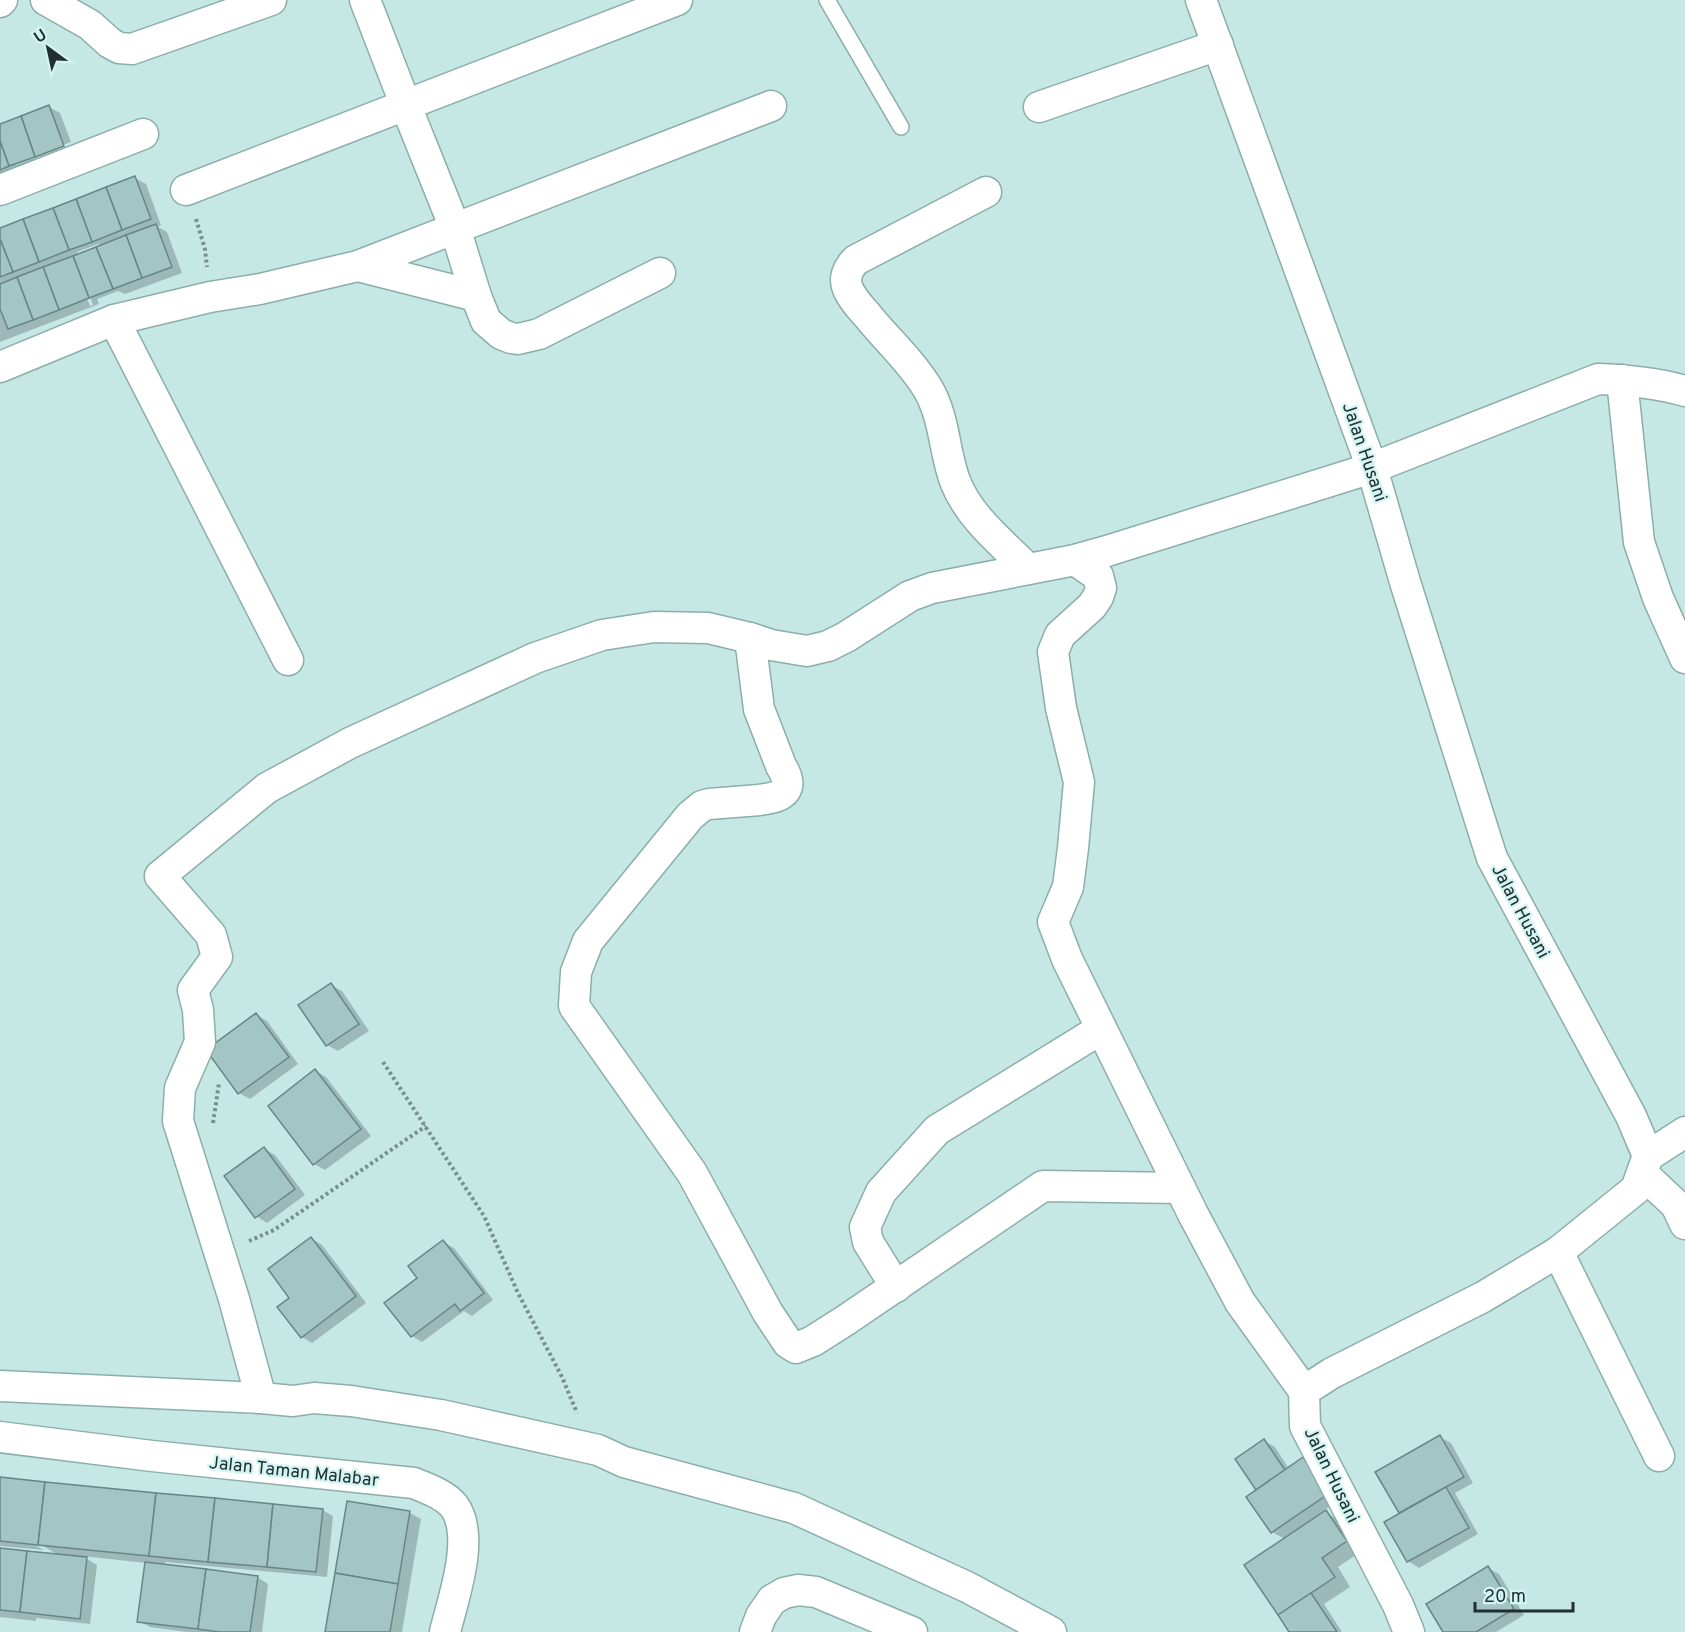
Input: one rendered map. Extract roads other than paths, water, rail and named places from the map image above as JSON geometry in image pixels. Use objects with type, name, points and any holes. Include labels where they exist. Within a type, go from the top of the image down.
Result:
[{"type":"street","points":[[46,0],[90,25],[110,44],[118,48],[132,49],[271,0]]},
{"type":"street","points":[[365,0],[455,228],[476,296],[486,321],[494,329],[501,334],[518,339],[540,334],[660,273]]},
{"type":"street","points":[[186,190],[677,0]]},
{"type":"street","name":"Jalan Husani","points":[[1201,0],[1372,468],[1405,582],[1492,858],[1631,1116],[1645,1164]]},
{"type":"street","points":[[1039,107],[1218,45]]},
{"type":"street","points":[[0,367],[114,320],[358,266],[771,106]]},
{"type":"street","points":[[0,190],[143,134]]},
{"type":"street","points":[[986,192],[856,260],[849,267],[846,278],[847,287],[860,307],[918,373],[930,391],[945,437],[954,479],[961,494],[982,522],[1028,569]]},
{"type":"street","points":[[358,266],[476,296]]},
{"type":"street","points":[[114,320],[288,660]]},
{"type":"street","points":[[261,1398],[234,1299],[178,1121],[180,1088],[200,1042],[198,1010],[193,990],[217,957],[211,934],[160,876],[267,788],[350,743],[536,658],[602,635],[654,627],[708,628],[771,645],[807,651],[828,646],[846,637],[910,596],[932,588],[1075,560],[1372,468],[1598,379],[1622,380],[1685,391]]},
{"type":"street","points":[[1622,380],[1639,542],[1658,598],[1685,658]]},
{"type":"street","points":[[1075,560],[1098,576],[1101,588],[1092,606],[1060,635],[1053,652],[1061,708],[1079,782],[1068,887],[1053,922],[1066,959],[1180,1188],[1240,1302],[1304,1391],[1332,1372],[1483,1297],[1558,1252],[1636,1189],[1645,1164],[1685,1132]]},
{"type":"street","points":[[750,638],[759,709],[786,775],[787,785],[783,793],[773,799],[709,804],[690,816],[588,941],[576,972],[574,1006],[692,1173],[768,1313],[790,1346],[796,1348],[813,1341],[1043,1186],[1180,1188]]},
{"type":"street","points":[[896,1287],[868,1242],[866,1227],[881,1192],[937,1130],[1101,1029]]},
{"type":"street","points":[[1645,1164],[1676,1205],[1685,1224]]},
{"type":"street","points":[[1558,1252],[1659,1456]]},
{"type":"street","points":[[0,1386],[293,1401],[314,1398],[351,1401],[441,1415],[598,1450],[624,1462],[794,1508],[966,1587],[1051,1632]]},
{"type":"street","name":"Jalan Husani","points":[[1304,1391],[1305,1426],[1398,1605],[1409,1632]]},
{"type":"street","name":"Jalan Taman Malabar","points":[[0,1437],[164,1458],[414,1483],[434,1491],[446,1498],[454,1507],[464,1538],[460,1569],[445,1632]]},
{"type":"street","points":[[755,1632],[760,1616],[772,1600],[784,1593],[798,1590],[816,1592],[912,1632]]},
{"type":"lane","points":[[828,0],[902,127]]}]
